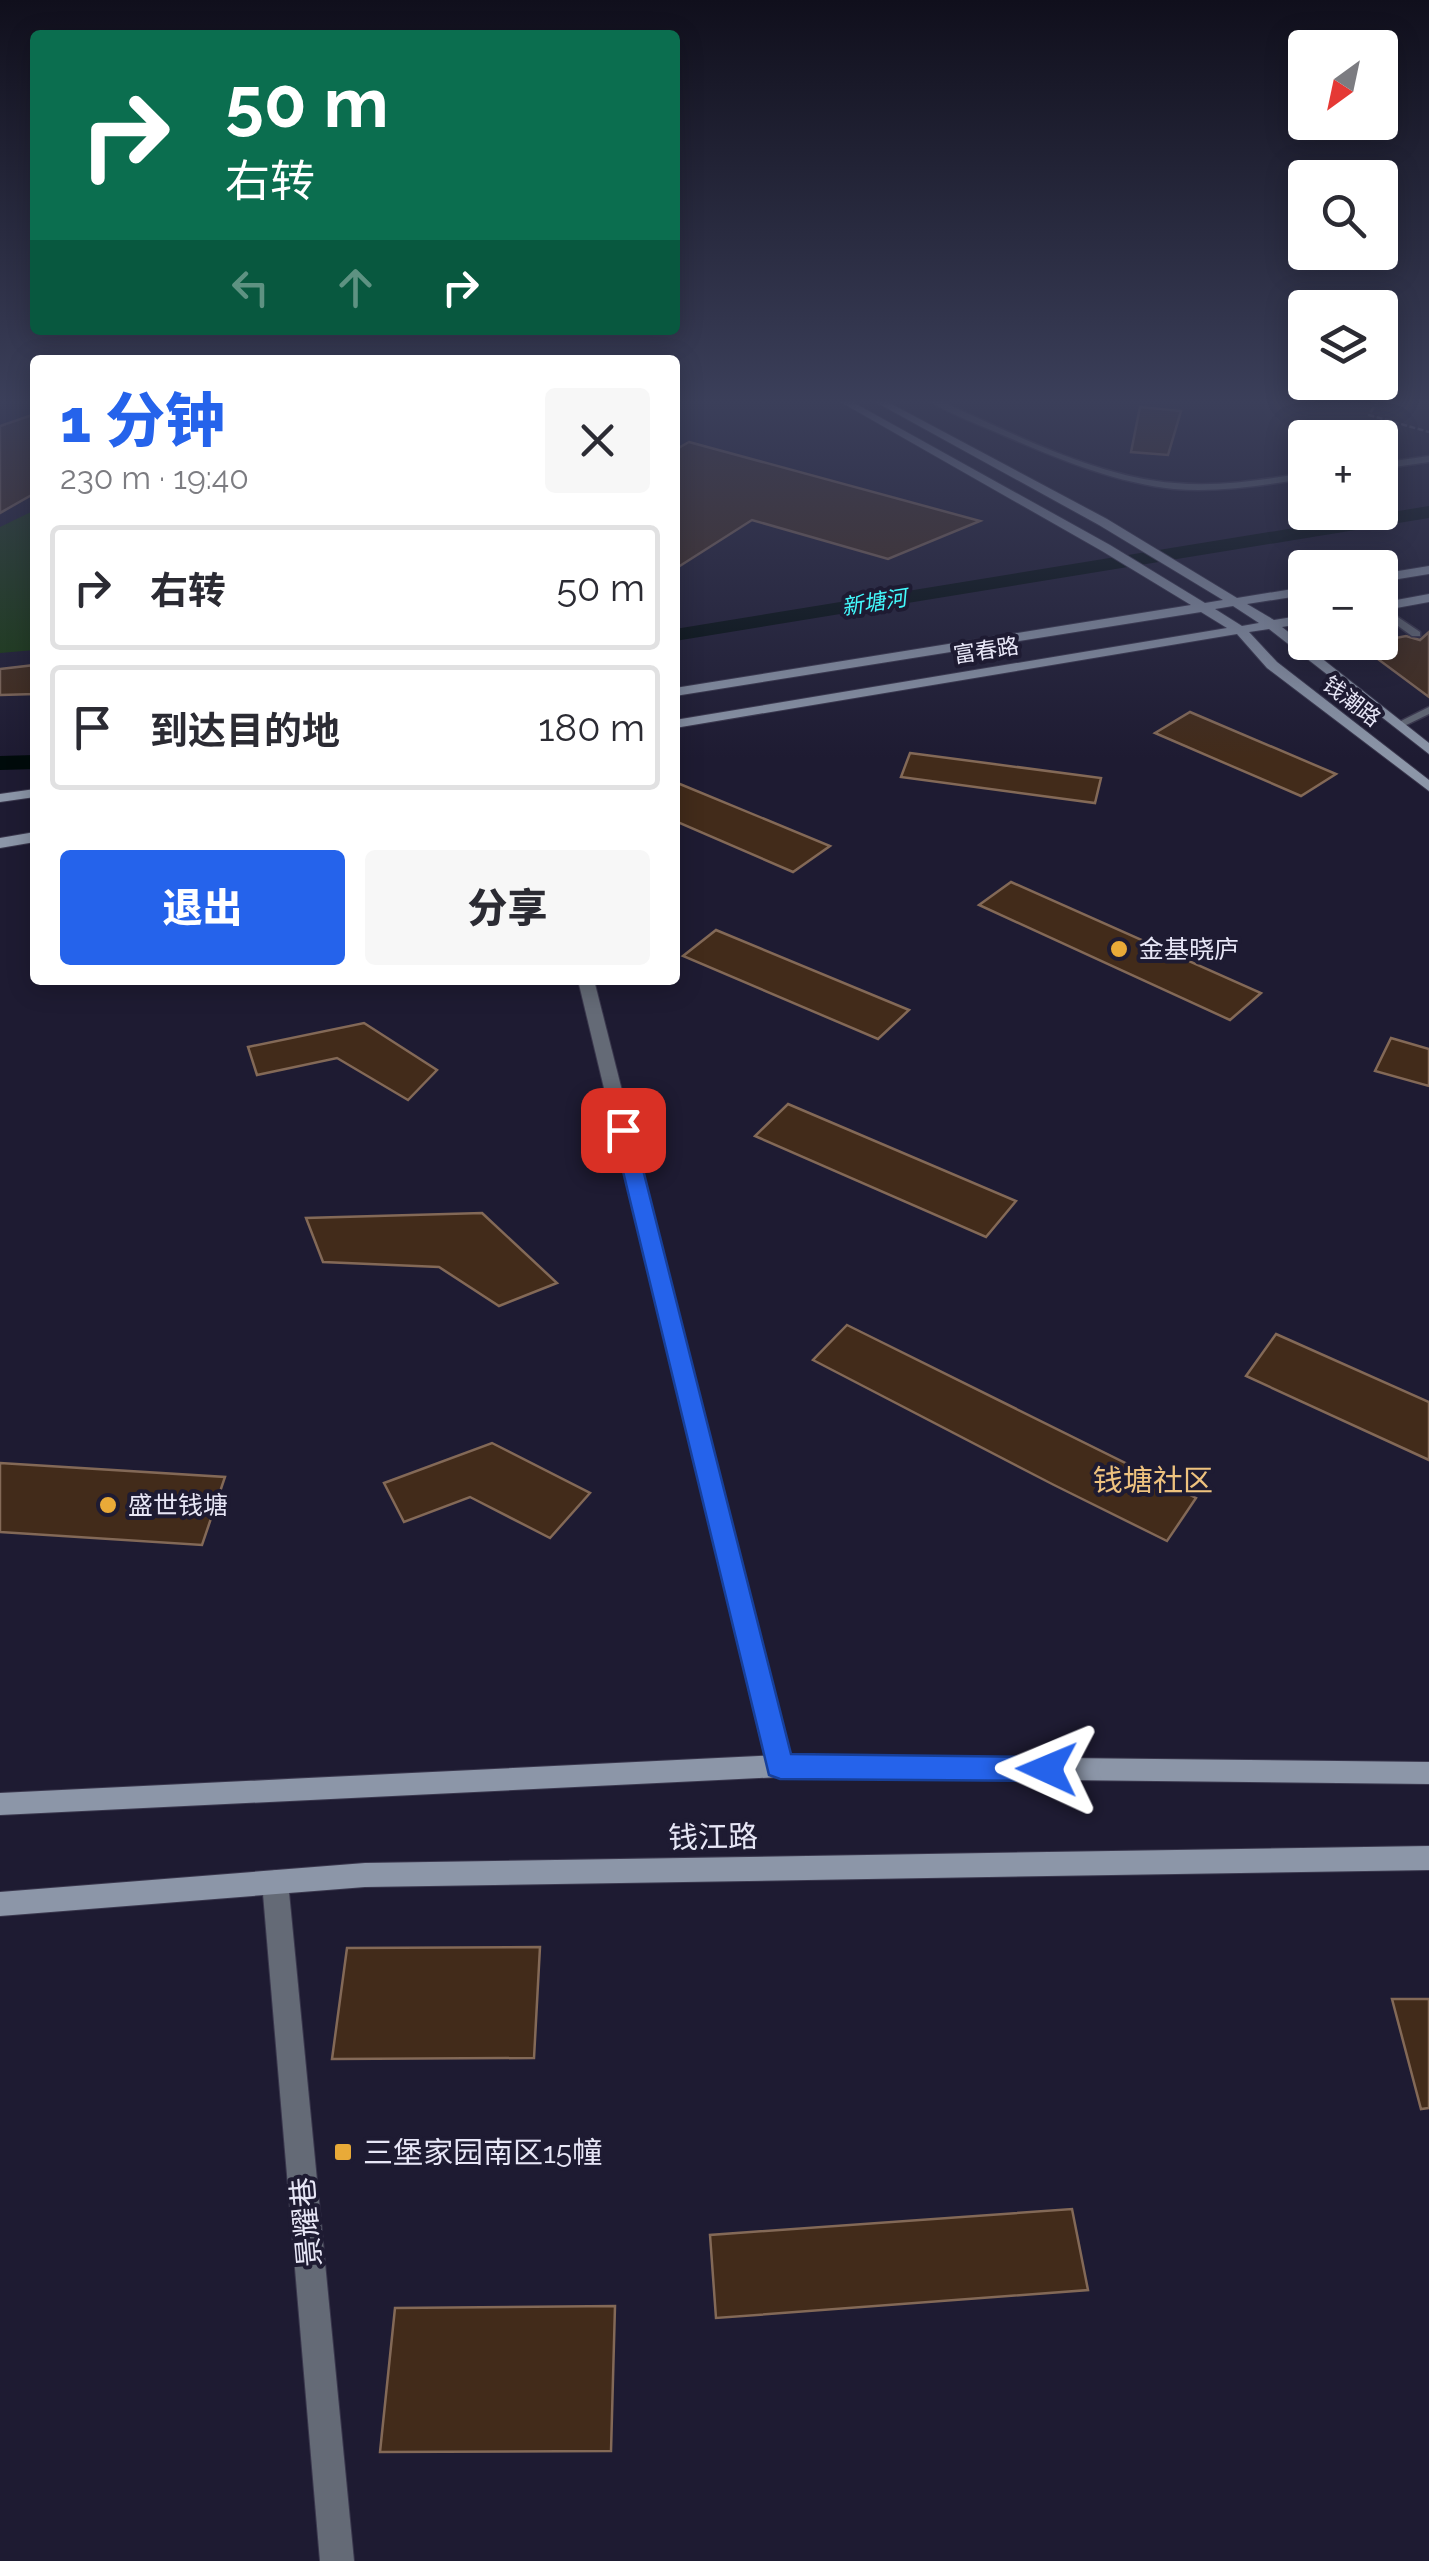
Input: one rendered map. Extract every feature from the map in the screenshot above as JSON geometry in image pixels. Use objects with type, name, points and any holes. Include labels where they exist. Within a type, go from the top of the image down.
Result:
[{"type":"main road","name":"钱潮路","points":[[1055,520],[1240,630],[1272,664],[1429,787]]},
{"type":"main road","name":"钱潮路","points":[[1095,520],[1272,625],[1429,750]]},
{"type":"main road","points":[[1398,575],[1429,570]]},
{"type":"main road","name":"富春路","points":[[680,691],[1288,595]]},
{"type":"main road","points":[[1398,604],[1429,598]]},
{"type":"main road","name":"富春路","points":[[680,723],[1288,622]]},
{"type":"main road","points":[[0,798],[30,794]]},
{"type":"main road","points":[[0,843],[30,837]]},
{"type":"main road","points":[[0,1804],[780,1766],[1429,1773]]},
{"type":"main road","name":"钱江路","points":[[0,1904],[365,1876],[1429,1858]]},
{"type":"street","points":[[587,985],[780,1766]]},
{"type":"street","name":"景耀巷","points":[[275,1882],[337,2561]]},
{"type":"lane","points":[[1398,620],[1416,634]]},
{"type":"lane","points":[[1398,724],[1429,710]]},
{"type":"green space","points":[[15,520],[30,520],[30,650],[0,653],[0,527]]},
{"type":"building","points":[[680,520],[980,521],[888,559],[752,520],[680,566]]},
{"type":"building","points":[[1429,632],[1429,697],[1379,660],[1398,660],[1398,638],[1420,640]]},
{"type":"building","points":[[30,666],[30,694],[0,695],[0,669]]},
{"type":"building","points":[[1190,712],[1336,774],[1301,796],[1155,733]]},
{"type":"building","points":[[910,753],[1101,778],[1095,803],[901,777]]},
{"type":"building","points":[[680,784],[830,846],[793,872],[680,823]]},
{"type":"building","name":"金基晓庐","points":[[1011,882],[1261,993],[1230,1020],[979,905]]},
{"type":"building","points":[[716,930],[909,1010],[878,1039],[683,956]]},
{"type":"building","points":[[364,1023],[437,1070],[408,1100],[337,1058],[257,1075],[248,1047]]},
{"type":"building","points":[[1391,1038],[1429,1049],[1429,1086],[1375,1071]]},
{"type":"building","points":[[788,1104],[1016,1201],[986,1237],[755,1136]]},
{"type":"building","points":[[482,1213],[557,1283],[499,1306],[439,1267],[323,1262],[306,1218]]},
{"type":"building","points":[[847,1325],[1196,1498],[1167,1541],[1054,1485],[813,1360]]},
{"type":"building","points":[[1276,1334],[1429,1402],[1429,1460],[1246,1376]]},
{"type":"building","points":[[492,1443],[590,1493],[550,1538],[470,1497],[404,1522],[384,1483]]},
{"type":"building","name":"盛世钱塘","points":[[0,1463],[225,1477],[202,1545],[0,1532]]},
{"type":"building","points":[[540,1947],[534,2058],[332,2059],[347,1948]]},
{"type":"building","points":[[1392,1999],[1429,1999],[1429,2108],[1421,2109]]},
{"type":"building","points":[[1072,2209],[1088,2290],[716,2318],[710,2235]]},
{"type":"building","points":[[615,2306],[611,2451],[380,2452],[395,2308]]},
{"type":"waterway","name":"新塘河","points":[[680,634],[1383,520]]},
{"type":"waterway","name":"新塘河","points":[[0,763],[30,762]]},
{"type":"place","name":"金基晓庐","points":[[1119,949]]},
{"type":"place","name":"盛世钱塘","points":[[108,1505]]},
{"type":"place","name":"三堡家园南区15幢","points":[[343,2152]]},
{"type":"district","name":"钱塘社区","points":[[1153,1480]]},
{"type":"route","points":[[623,1130],[780,1766],[1047,1769]]}]
